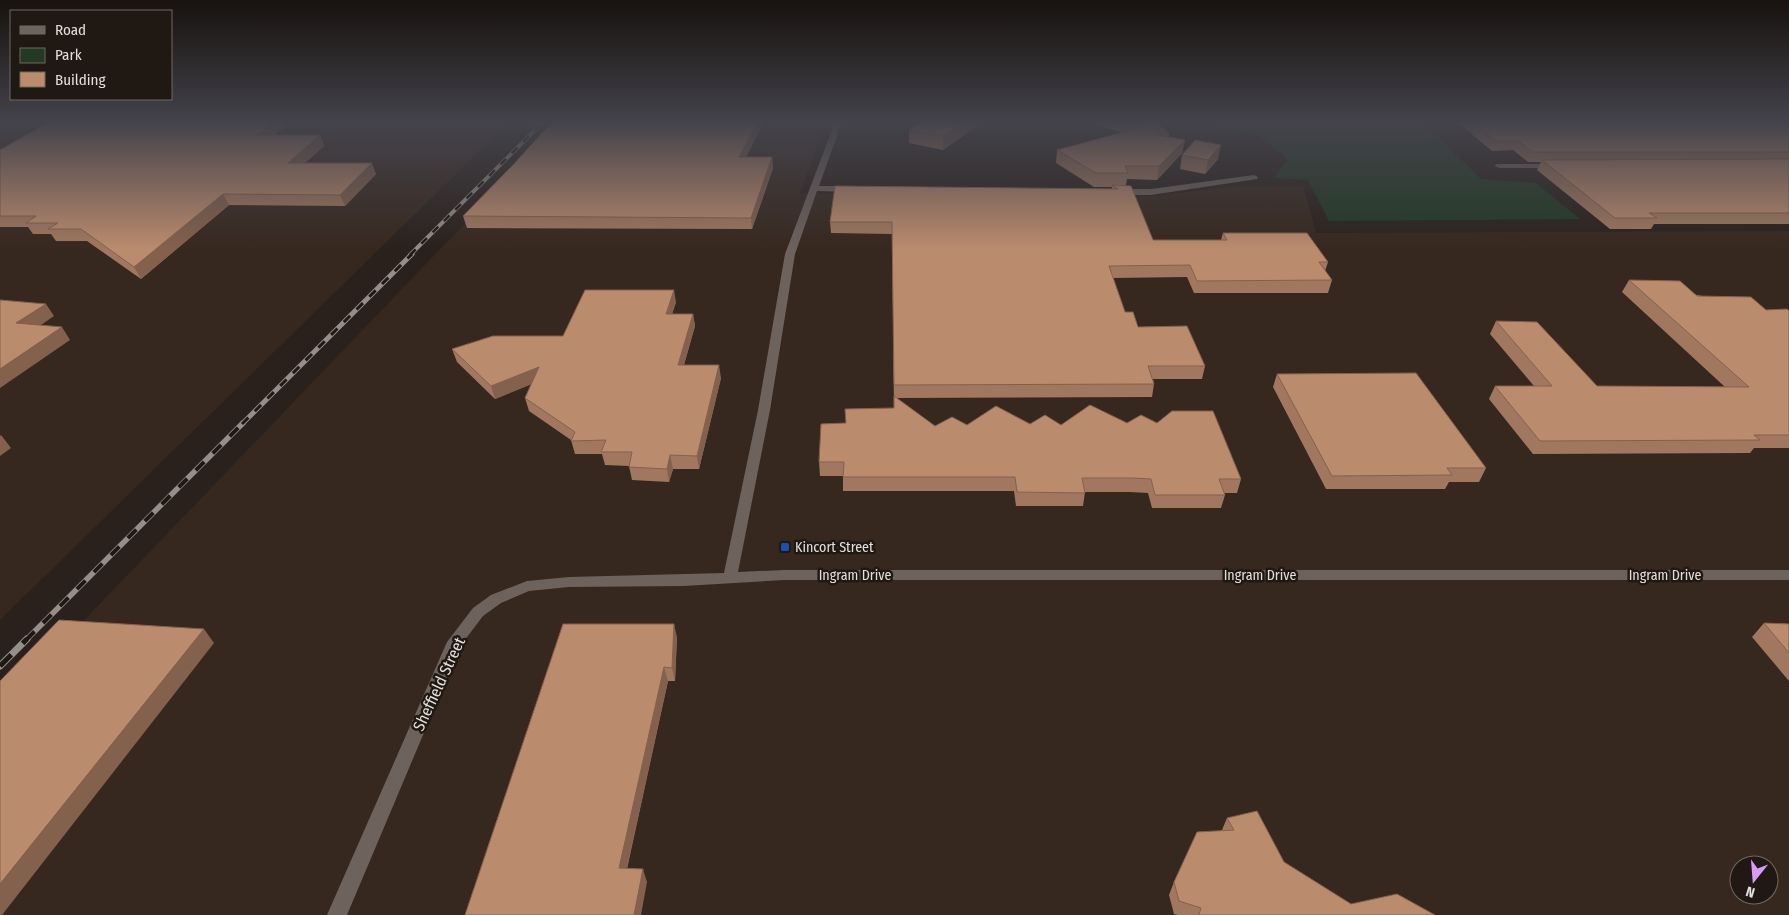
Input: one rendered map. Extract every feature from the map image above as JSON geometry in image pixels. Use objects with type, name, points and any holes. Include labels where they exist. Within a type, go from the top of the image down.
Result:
[{"type":"street","points":[[730,577],[764,410],[790,254],[822,165]]},
{"type":"street","points":[[1499,166],[1559,166]]},
{"type":"street","points":[[1114,192],[1151,192],[1254,177]]},
{"type":"street","points":[[814,188],[860,189]]},
{"type":"street","name":"Ingram Drive","points":[[730,577],[784,575],[1789,575]]},
{"type":"street","name":"Sheffield Street","points":[[337,915],[455,642],[478,612],[496,599],[527,586],[569,582],[684,581],[730,577]]},
{"type":"shaded area","points":[[0,165],[465,165],[0,620]]},
{"type":"shaded area","points":[[521,165],[810,165],[800,193],[1151,196],[1238,186],[1303,186],[1316,233],[1789,231],[1789,915],[0,915],[0,708]]},
{"type":"green space","points":[[1284,165],[1466,165],[1481,179],[1536,183],[1580,219],[1329,221],[1308,180],[1274,178]]},
{"type":"building","points":[[0,165],[370,165],[340,195],[223,194],[134,267],[81,229],[48,229],[58,223],[26,223],[36,216],[0,216]]},
{"type":"building","points":[[513,165],[769,165],[751,218],[463,216]]},
{"type":"building","points":[[1082,165],[1160,165],[1125,166],[1128,173],[1096,173]]},
{"type":"building","points":[[1548,165],[1789,165],[1789,213],[1649,213],[1657,218],[1615,218]]},
{"type":"building","points":[[1112,185],[1131,186],[1153,240],[1227,240],[1223,233],[1307,233],[1328,262],[1319,262],[1332,280],[1197,281],[1190,265],[1109,266],[1125,312],[1133,312],[1138,327],[1187,326],[1205,366],[1148,366],[1154,384],[894,385],[892,222],[830,222],[835,186],[1118,189]]},
{"type":"building","points":[[1629,280],[1680,281],[1697,296],[1751,297],[1766,310],[1787,309],[1789,311],[1789,435],[1754,435],[1760,440],[1540,441],[1495,386],[1552,386],[1496,321],[1537,322],[1597,386],[1749,387]]},
{"type":"building","points":[[585,290],[674,290],[666,314],[693,314],[678,365],[719,365],[697,456],[670,455],[667,469],[629,467],[632,452],[601,452],[606,440],[571,441],[575,432],[525,398],[539,367],[491,386],[452,349],[493,336],[563,336]]},
{"type":"building","points":[[0,300],[46,304],[16,323],[62,327],[0,369]]},
{"type":"building","points":[[1416,373],[1486,468],[1447,468],[1452,475],[1332,476],[1277,374]]},
{"type":"building","points":[[894,396],[935,426],[952,417],[967,425],[996,406],[1030,424],[1045,415],[1061,425],[1090,405],[1127,423],[1141,415],[1157,423],[1172,411],[1213,411],[1241,479],[1219,479],[1225,495],[1155,495],[1151,479],[1133,478],[1082,478],[1085,493],[1017,492],[1015,477],[843,477],[844,462],[819,462],[821,424],[846,423],[845,409],[894,408]]},
{"type":"building","points":[[59,620],[204,629],[0,884],[0,681]]},
{"type":"building","points":[[1764,623],[1789,624],[1789,653]]},
{"type":"building","points":[[563,624],[674,624],[672,668],[664,667],[619,868],[643,869],[634,915],[465,915]]},
{"type":"building","points":[[1257,811],[1284,862],[1351,904],[1397,894],[1435,915],[1199,915],[1201,908],[1179,901],[1174,882],[1197,832],[1234,830],[1227,818]]},
{"type":"railway","points":[[410,255],[500,165]]},
{"type":"railway","points":[[0,666],[412,254]]},
{"type":"place","name":"Kincort Street","points":[[785,547]]}]
